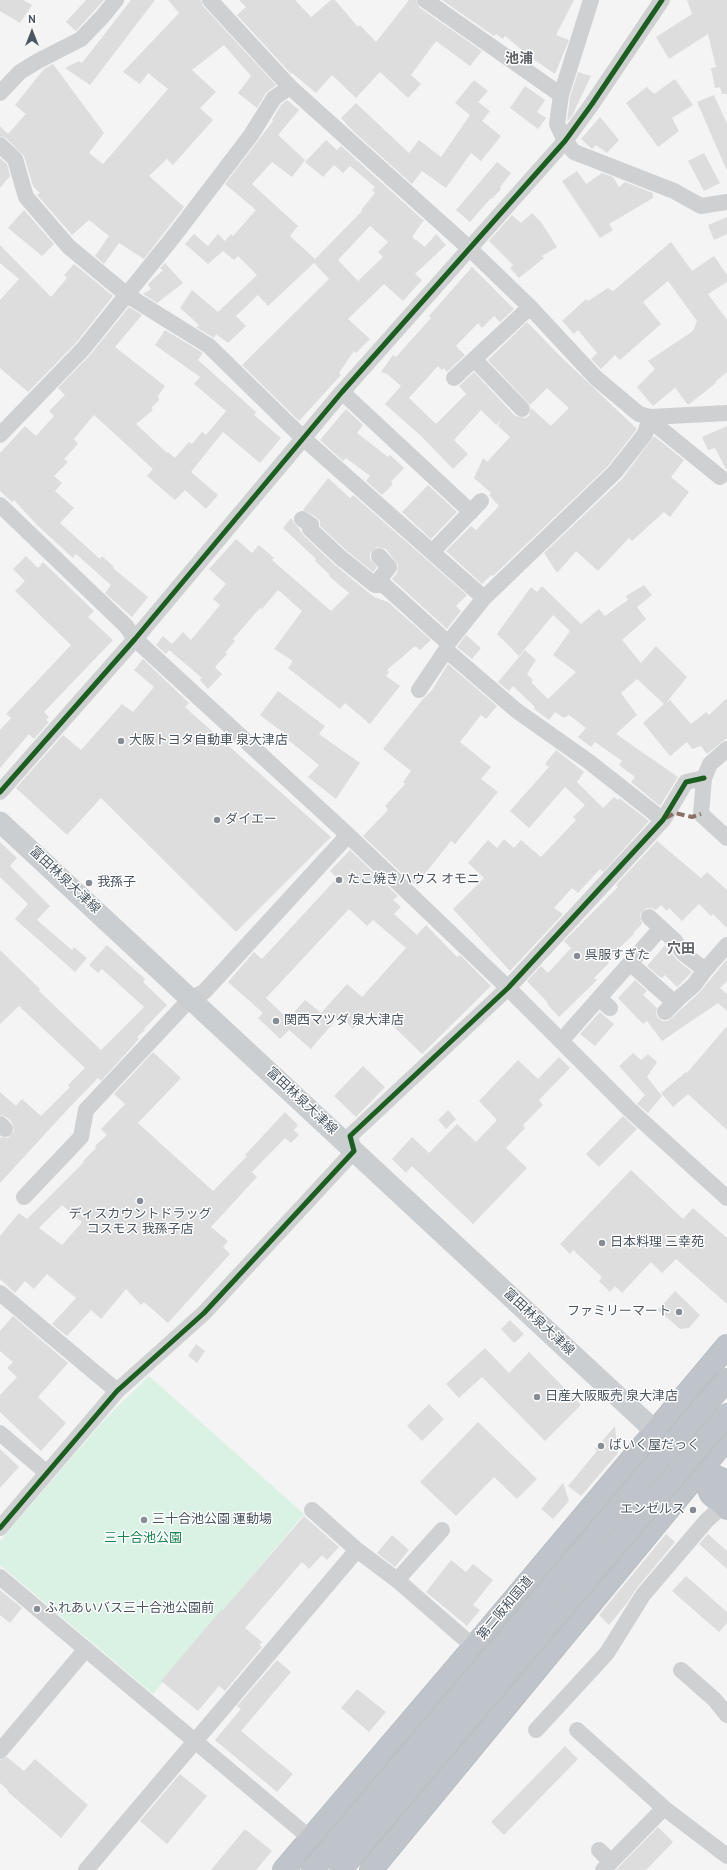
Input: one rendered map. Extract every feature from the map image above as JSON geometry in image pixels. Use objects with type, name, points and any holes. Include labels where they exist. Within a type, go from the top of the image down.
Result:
[{"type":"highway","name":"第二阪和国道","points":[[284,1870],[474,1648],[727,1346]]},
{"type":"highway","name":"第二阪和国道","points":[[312,1870],[727,1379]]},
{"type":"highway","points":[[340,1870],[727,1414]]},
{"type":"highway","points":[[655,1431],[700,1469],[727,1482]]},
{"type":"highway","points":[[371,1870],[727,1438]]},
{"type":"highway","points":[[700,1469],[711,1494],[726,1506]]},
{"type":"main road","name":"富田林泉大津線","points":[[0,822],[655,1431]]},
{"type":"street","points":[[0,93],[20,72],[81,39],[116,0]]},
{"type":"street","points":[[210,0],[290,87],[470,249],[530,307],[596,378],[639,414],[650,417],[727,413]]},
{"type":"street","points":[[425,0],[561,95]]},
{"type":"street","points":[[591,0],[561,95],[557,124],[565,141],[574,152],[674,191],[701,206],[727,202]]},
{"type":"street","points":[[0,792],[135,639],[342,392],[565,141],[592,104],[662,0]]},
{"type":"street","points":[[0,434],[83,349],[174,236],[246,141],[274,98],[290,87]]},
{"type":"street","points":[[0,145],[15,159],[26,197],[69,247],[127,295],[209,346],[303,438],[484,598]]},
{"type":"street","points":[[454,378],[530,307]]},
{"type":"street","points":[[474,360],[522,408]]},
{"type":"street","points":[[342,392],[396,432],[476,506],[432,552]]},
{"type":"street","points":[[650,417],[656,426],[720,476]]},
{"type":"street","points":[[419,690],[447,646],[484,598],[615,472],[645,434],[650,417]]},
{"type":"street","points":[[0,504],[126,626],[135,639],[348,835],[508,988],[629,1109],[727,1198]]},
{"type":"street","points":[[302,519],[311,526],[310,529],[336,553],[375,585],[384,585],[517,711],[588,761],[663,820]]},
{"type":"street","points":[[375,585],[389,567],[379,556]]},
{"type":"street","points":[[727,749],[710,764],[704,778],[701,814],[727,838]]},
{"type":"street","points":[[0,1528],[118,1391],[204,1313],[354,1151],[350,1136],[508,988],[663,820],[686,782],[704,778]]},
{"type":"street","points":[[24,1197],[81,1137],[86,1110],[191,998],[204,992],[348,835]]},
{"type":"street","points":[[649,917],[676,940],[683,953],[705,970]]},
{"type":"street","points":[[561,1041],[604,1003],[630,963],[661,928]]},
{"type":"street","points":[[665,1012],[694,985],[705,970],[726,948]]},
{"type":"street","points":[[630,963],[668,996]]},
{"type":"street","points":[[0,1293],[118,1391]]},
{"type":"street","points":[[0,1433],[47,1472]]},
{"type":"street","points":[[536,1730],[607,1653],[643,1595],[707,1520],[726,1506]]},
{"type":"street","points":[[312,1510],[357,1550],[397,1580],[474,1648]]},
{"type":"street","points":[[397,1580],[442,1530]]},
{"type":"street","points":[[86,1870],[357,1550]]},
{"type":"street","points":[[0,1577],[310,1838]]},
{"type":"street","points":[[0,1751],[86,1649]]},
{"type":"street","points":[[681,1670],[715,1700],[727,1715]]},
{"type":"street","points":[[577,1730],[664,1808],[727,1856]]},
{"type":"street","points":[[598,1850],[607,1866],[664,1808]]},
{"type":"green space","name":"三十合池公園","points":[[149,1376],[304,1514],[153,1694],[0,1565],[0,1541],[105,1419]]},
{"type":"building","points":[[0,0],[23,0],[32,5],[20,23],[0,11]]},
{"type":"building","points":[[86,0],[104,0],[76,31],[66,22]]},
{"type":"building","points":[[131,0],[155,0],[90,85],[65,68],[79,61],[82,63]]},
{"type":"building","points":[[168,0],[201,0],[203,6],[276,85],[266,93],[257,108],[238,93],[251,76],[224,45],[192,70],[216,92],[200,108],[213,120],[173,165],[167,159],[149,176],[184,207],[144,259],[119,243],[104,264],[95,256],[109,236],[89,220],[72,235],[37,195],[40,193],[33,186],[24,156],[6,138],[0,136],[0,126],[8,134],[26,114],[15,105],[44,69],[53,64],[104,133],[89,153],[103,164],[168,89],[148,73],[140,84],[123,72],[179,13]]},
{"type":"building","points":[[239,0],[295,0],[311,17],[331,0],[335,0],[358,27],[360,25],[376,42],[409,0],[416,0],[420,8],[482,51],[470,66],[436,41],[411,75],[421,84],[408,98],[380,72],[356,98],[332,75],[316,93],[292,73],[291,74],[237,15],[246,7]]},
{"type":"building","points":[[442,0],[574,0],[556,35],[569,40],[555,74],[533,59],[505,36],[503,39],[496,34],[494,36]]},
{"type":"building","points":[[687,0],[727,0],[727,94],[722,94],[720,87],[715,88],[711,68],[716,67],[708,34],[669,59],[656,37],[692,14]]},
{"type":"building","points":[[578,72],[591,76],[573,114],[567,122],[570,97]]},
{"type":"building","points":[[675,79],[693,105],[672,118],[679,131],[658,147],[626,103],[647,87],[654,94]]},
{"type":"building","points":[[474,80],[488,91],[478,102],[490,111],[482,121],[501,136],[481,161],[471,153],[446,188],[422,171],[412,184],[354,132],[341,118],[356,103],[409,153],[419,140],[441,157],[470,115],[455,103]]},
{"type":"building","points":[[525,86],[545,100],[537,112],[546,118],[538,129],[510,108]]},
{"type":"building","points":[[714,95],[727,124],[727,171],[697,102]]},
{"type":"building","points":[[287,100],[299,110],[278,135],[305,160],[292,177],[272,162],[252,184],[298,226],[290,236],[315,259],[362,211],[361,210],[375,193],[372,190],[375,187],[350,166],[343,173],[334,165],[323,177],[305,162],[326,140],[337,150],[341,146],[424,220],[412,237],[425,247],[436,234],[446,245],[415,274],[422,280],[403,301],[384,284],[348,319],[370,339],[356,353],[354,351],[339,373],[341,375],[299,421],[242,365],[329,279],[314,263],[268,306],[258,295],[236,316],[246,326],[228,343],[216,334],[214,338],[196,327],[199,325],[180,308],[192,290],[218,312],[257,275],[238,256],[234,260],[223,251],[208,264],[185,244],[194,234],[208,246],[218,234],[225,241],[231,234],[233,236],[256,210],[225,184],[273,121],[272,120],[281,105]],"holes":[[[370,226],[388,242],[378,252],[383,257],[358,281],[338,260]]]},
{"type":"building","points":[[600,117],[619,140],[607,153],[596,145],[592,149],[581,139]]},
{"type":"building","points":[[704,153],[720,183],[704,191],[688,161]]},
{"type":"building","points":[[0,158],[7,164],[10,176],[0,188]]},
{"type":"building","points":[[497,162],[511,173],[500,187],[501,189],[470,222],[456,210]]},
{"type":"building","points":[[577,171],[586,184],[602,173],[613,177],[619,187],[625,182],[653,193],[653,198],[609,224],[613,230],[600,238],[562,181]]},
{"type":"building","points":[[24,210],[54,244],[42,256],[8,228]]},
{"type":"building","points":[[532,213],[541,222],[557,247],[542,256],[544,258],[519,278],[510,268],[513,265],[489,241],[512,215],[521,223]]},
{"type":"building","points":[[727,217],[727,234],[714,240],[708,225]]},
{"type":"building","points":[[671,242],[692,271],[714,256],[727,275],[727,282],[708,294],[727,320],[727,372],[715,382],[716,383],[688,405],[676,387],[653,406],[637,387],[655,369],[648,361],[693,331],[697,321],[668,281],[643,302],[661,324],[620,360],[615,355],[601,369],[591,359],[597,353],[578,330],[574,334],[562,321],[586,299],[588,301],[608,288],[613,291]]},
{"type":"building","points":[[0,245],[51,297],[67,278],[64,275],[74,264],[113,296],[76,343],[28,392],[0,368],[0,300],[19,279],[0,263]]},
{"type":"building","points":[[165,263],[183,283],[157,303],[143,294],[151,289],[148,284],[163,270],[160,268]]},
{"type":"building","points":[[472,267],[514,309],[500,322],[494,316],[482,328],[478,323],[456,346],[465,355],[447,372],[444,368],[442,370],[438,366],[409,398],[413,402],[436,424],[466,394],[459,386],[474,372],[515,416],[525,418],[529,416],[531,408],[551,426],[569,408],[547,388],[530,405],[488,360],[527,322],[559,355],[637,429],[608,466],[493,576],[491,575],[482,584],[446,551],[471,526],[476,530],[499,506],[489,495],[491,493],[474,478],[483,458],[487,462],[510,437],[498,426],[501,420],[496,425],[481,410],[454,440],[468,454],[453,469],[421,436],[385,404],[401,386],[387,374],[381,372],[393,355],[396,357],[431,318],[429,316]]},
{"type":"building","points":[[129,307],[142,315],[115,347],[165,386],[158,396],[159,400],[151,408],[153,410],[136,424],[167,453],[168,452],[175,458],[189,442],[192,444],[202,432],[206,435],[226,411],[194,384],[200,377],[155,345],[165,330],[203,353],[198,360],[256,412],[254,415],[281,438],[260,463],[223,432],[191,472],[218,495],[206,509],[185,490],[175,500],[147,476],[153,469],[94,415],[74,439],[78,444],[64,459],[68,462],[54,476],[62,483],[55,491],[74,508],[60,523],[100,559],[102,556],[114,567],[113,568],[148,597],[132,617],[105,593],[111,585],[76,554],[73,558],[36,524],[14,500],[12,502],[0,491],[0,453],[25,426],[36,436],[54,416],[49,411],[65,395],[58,388],[90,355]]},
{"type":"building","points":[[346,409],[363,425],[357,433],[388,457],[390,455],[404,468],[391,482],[393,484],[382,495],[366,481],[370,476],[346,458],[343,461],[320,440]]},
{"type":"building","points":[[727,426],[727,471],[715,448],[708,450],[702,437]]},
{"type":"building","points":[[654,436],[684,460],[671,477],[689,492],[670,517],[664,512],[632,541],[629,538],[598,571],[576,551],[557,573],[544,553],[622,479]]},
{"type":"building","points":[[328,478],[350,498],[353,495],[467,595],[456,606],[461,611],[447,629],[392,579],[397,573],[398,565],[386,549],[377,547],[370,553],[370,558],[377,567],[373,572],[320,526],[320,521],[316,517],[303,510]]},
{"type":"building","points":[[428,485],[457,512],[431,539],[402,512]]},
{"type":"building","points":[[291,518],[304,536],[335,565],[374,597],[388,602],[431,640],[420,650],[415,646],[387,670],[389,672],[386,676],[400,686],[370,724],[345,703],[340,709],[288,668],[293,661],[274,649],[302,611],[278,590],[233,639],[235,641],[225,653],[227,654],[215,667],[222,674],[208,689],[200,680],[202,678],[169,650],[166,654],[156,645],[163,636],[172,644],[183,632],[191,640],[220,605],[213,599],[226,584],[209,569],[236,539],[252,553],[259,545],[274,558],[272,560],[331,611],[349,593],[329,576],[330,575],[315,561],[316,559],[283,528]]},
{"type":"building","points":[[26,556],[38,568],[43,562],[94,611],[88,617],[113,640],[44,712],[49,717],[46,720],[49,722],[34,739],[29,734],[0,768],[0,730],[11,718],[6,714],[71,645],[15,591],[25,581],[13,569]]},
{"type":"building","points":[[644,585],[652,595],[637,607],[646,619],[622,640],[641,663],[656,646],[687,677],[666,703],[670,700],[691,724],[706,712],[709,715],[727,698],[727,738],[707,754],[701,746],[692,749],[687,742],[670,756],[643,723],[664,704],[637,679],[621,693],[637,715],[616,734],[678,777],[660,806],[631,782],[635,777],[619,765],[622,761],[595,742],[591,747],[578,737],[586,728],[569,715],[564,718],[555,712],[549,720],[534,709],[535,707],[513,686],[509,691],[498,682],[525,650],[536,660],[527,674],[533,680],[531,682],[548,699],[576,672],[553,655],[570,631],[553,615],[519,656],[497,634],[531,587],[537,592],[542,586],[581,624],[599,609],[605,616],[628,600],[626,596]]},
{"type":"building","points":[[466,635],[481,648],[472,659],[457,647]]},
{"type":"building","name":"ダイエー","points":[[143,659],[189,703],[185,707],[331,837],[236,932],[101,798],[67,835],[16,788],[63,735],[81,750],[122,704],[133,712],[154,687],[134,670]]},
{"type":"building","points":[[448,664],[497,706],[486,719],[481,715],[460,742],[491,767],[481,779],[498,792],[455,844],[451,841],[416,885],[363,836],[388,810],[385,806],[405,784],[403,782],[411,771],[383,749],[432,690]]},
{"type":"building","points":[[278,691],[325,726],[319,734],[360,763],[336,799],[308,777],[319,765],[287,739],[289,737],[260,715]]},
{"type":"building","points":[[556,750],[584,772],[577,782],[603,808],[614,797],[618,800],[619,798],[649,821],[603,872],[600,869],[578,893],[572,888],[554,908],[563,914],[510,971],[453,909],[484,878],[468,863],[488,840],[497,848],[504,839],[514,848],[521,840],[541,857],[576,820],[573,817],[585,805],[565,787],[529,828],[510,811],[549,767],[545,764]]},
{"type":"building","points":[[657,841],[701,878],[707,872],[727,890],[727,928],[713,914],[711,916],[699,904],[682,921],[669,908],[667,911],[661,905],[656,910],[646,908],[640,915],[642,924],[633,933],[634,934],[606,961],[609,963],[594,978],[597,980],[559,1017],[527,981],[541,966],[548,973],[571,948],[564,941],[618,887],[616,885]]},
{"type":"building","points":[[0,842],[17,858],[10,866],[50,906],[37,920],[72,950],[74,947],[87,958],[75,972],[15,919],[28,904],[0,877]]},
{"type":"building","points":[[350,850],[398,896],[393,900],[401,907],[394,914],[417,935],[426,925],[457,957],[460,955],[491,986],[422,1054],[390,1023],[386,1026],[370,1012],[353,1029],[340,1015],[311,1049],[289,1030],[280,1039],[258,1018],[263,1013],[228,982],[254,952],[262,959],[337,878],[330,871]],"holes":[[[349,909],[367,926],[373,920],[406,948],[362,997],[347,984],[321,1013],[305,1000],[288,1019],[266,998]]]},
{"type":"building","points":[[107,945],[145,979],[143,982],[167,1005],[137,1037],[139,1039],[101,1081],[98,1078],[0,1183],[0,1137],[8,1138],[14,1131],[12,1122],[6,1117],[0,1115],[0,1092],[16,1106],[22,1099],[41,1116],[70,1087],[68,1085],[85,1068],[19,1006],[0,1024],[0,950],[40,989],[39,991],[101,1050],[144,1007],[102,969],[98,973],[89,965]]},
{"type":"building","points":[[665,945],[677,960],[692,972],[677,987],[665,975],[662,978],[660,977],[647,966]]},
{"type":"building","points":[[727,959],[727,981],[720,988],[727,994],[727,1011],[718,1003],[662,1041],[647,1021],[643,1024],[618,998],[635,980],[647,991],[643,995],[657,1008],[656,1014],[658,1018],[662,1021],[668,1021],[700,992]]},
{"type":"building","points":[[600,1012],[614,1024],[595,1046],[580,1034]]},
{"type":"building","points":[[727,1026],[727,1130],[688,1094],[673,1107],[661,1093],[686,1072],[687,1073]]},
{"type":"building","points":[[153,1052],[181,1078],[138,1123],[213,1191],[247,1156],[245,1155],[285,1112],[298,1125],[294,1130],[299,1135],[291,1143],[285,1138],[252,1172],[257,1177],[211,1227],[228,1241],[223,1247],[230,1254],[168,1323],[144,1302],[141,1305],[126,1289],[101,1319],[91,1310],[67,1336],[52,1324],[76,1298],[47,1274],[34,1289],[25,1281],[15,1293],[0,1279],[0,1236],[19,1213],[27,1219],[84,1162],[83,1161],[96,1148],[95,1146],[107,1135],[101,1129],[125,1104],[114,1094]],"holes":[[[62,1205],[82,1222],[62,1245],[39,1228]]]},
{"type":"building","points":[[633,1053],[641,1060],[648,1054],[657,1062],[647,1077],[662,1096],[648,1113],[637,1104],[645,1095],[619,1066]]},
{"type":"building","points":[[559,1057],[570,1068],[539,1100],[543,1105],[523,1125],[525,1128],[506,1148],[527,1168],[473,1224],[412,1166],[406,1173],[392,1159],[412,1137],[429,1153],[457,1124],[476,1142],[497,1120],[479,1101],[518,1060],[538,1079]]},
{"type":"building","points":[[363,1066],[385,1087],[356,1117],[334,1096]]},
{"type":"building","points":[[448,1110],[456,1119],[446,1129],[438,1120]]},
{"type":"building","points":[[623,1116],[637,1129],[599,1167],[586,1154]]},
{"type":"building","points":[[631,1170],[683,1219],[693,1208],[727,1238],[727,1304],[676,1259],[662,1273],[651,1262],[622,1293],[615,1286],[610,1292],[599,1281],[602,1277],[573,1250],[570,1254],[560,1244]]},
{"type":"building","name":"ファミリーマート","points":[[675,1291],[700,1315],[689,1328],[680,1329],[658,1310]]},
{"type":"building","points":[[13,1316],[68,1363],[38,1397],[66,1423],[41,1451],[0,1412],[0,1395],[17,1377],[7,1368],[13,1362],[0,1351],[0,1331]]},
{"type":"building","points":[[510,1320],[524,1334],[514,1343],[501,1329]]},
{"type":"building","points":[[196,1344],[205,1351],[197,1363],[188,1356]]},
{"type":"building","name":"日産大阪販売 泉大津店","points":[[485,1348],[509,1373],[529,1352],[581,1405],[545,1441],[482,1377],[459,1398],[446,1384]]},
{"type":"building","points":[[429,1404],[444,1419],[422,1441],[407,1426]]},
{"type":"building","points":[[478,1422],[537,1479],[517,1499],[494,1477],[456,1516],[420,1482]]},
{"type":"building","points":[[615,1426],[618,1453],[581,1496],[568,1486],[597,1451],[595,1449]]},
{"type":"building","points":[[0,1449],[19,1467],[0,1488]]},
{"type":"building","points":[[563,1483],[569,1501],[553,1519],[541,1509]]},
{"type":"building","points":[[304,1516],[339,1547],[327,1560],[322,1555],[309,1569],[302,1562],[245,1628],[262,1642],[259,1645],[262,1647],[225,1691],[219,1686],[198,1711],[161,1681]]},
{"type":"building","points":[[666,1534],[675,1542],[636,1589],[627,1603],[609,1625],[599,1615]]},
{"type":"building","points":[[708,1534],[727,1551],[727,1569],[699,1544]]},
{"type":"building","points":[[392,1535],[409,1550],[395,1567],[377,1553]]},
{"type":"building","points":[[451,1560],[466,1572],[473,1564],[493,1580],[473,1605],[480,1610],[467,1626],[426,1592]]},
{"type":"building","points":[[686,1576],[727,1612],[727,1623],[719,1632],[672,1591]]},
{"type":"building","points":[[0,1590],[22,1608],[10,1623],[0,1615]]},
{"type":"building","points":[[277,1660],[291,1672],[241,1731],[293,1774],[277,1792],[215,1740],[241,1709],[237,1706]]},
{"type":"building","points":[[357,1689],[386,1712],[369,1732],[341,1708]]},
{"type":"building","points":[[565,1746],[578,1759],[504,1835],[491,1822]]},
{"type":"building","points":[[7,1757],[24,1771],[35,1759],[88,1805],[61,1838],[7,1791],[8,1790],[0,1783],[0,1760]]},
{"type":"building","points":[[180,1774],[207,1796],[167,1844],[140,1821]]},
{"type":"building","points":[[658,1827],[673,1842],[646,1870],[616,1870]]},
{"type":"building","points":[[245,1829],[272,1851],[256,1870],[211,1870]]},
{"type":"marked path","points":[[666,818],[675,813],[692,817],[701,814]]},
{"type":"cycle path","points":[[0,792],[135,639],[342,392],[565,141],[592,104],[662,0]]},
{"type":"cycle path","points":[[0,1528],[117,1391],[204,1313],[354,1151],[350,1136],[508,988],[663,820],[686,782],[704,778]]},
{"type":"place","name":"大阪トヨタ自動車 泉大津店","points":[[121,741]]},
{"type":"place","name":"ダイエー","points":[[217,820]]},
{"type":"place","name":"たこ焼きハウス オモニ","points":[[339,880]]},
{"type":"place","name":"我孫子","points":[[89,883]]},
{"type":"place","name":"呉服すぎた","points":[[577,956]]},
{"type":"place","name":"関西マツダ 泉大津店","points":[[276,1021]]},
{"type":"place","name":"ディスカウントドラッグ コスモス 我孫子店","points":[[140,1201]]},
{"type":"place","name":"日本料理 三幸苑","points":[[602,1243]]},
{"type":"place","name":"ファミリーマート","points":[[679,1312]]},
{"type":"place","name":"日産大阪販売 泉大津店","points":[[537,1397]]},
{"type":"place","name":"ばいく屋だっく","points":[[601,1446]]},
{"type":"place","name":"エンゼルス","points":[[693,1510]]},
{"type":"place","name":"三十合池公園 運動場","points":[[144,1520]]},
{"type":"place","name":"ふれあいバス三十合池公園前","points":[[37,1609]]},
{"type":"district","name":"池浦","points":[[519,60]]},
{"type":"district","name":"穴田","points":[[681,950]]}]
